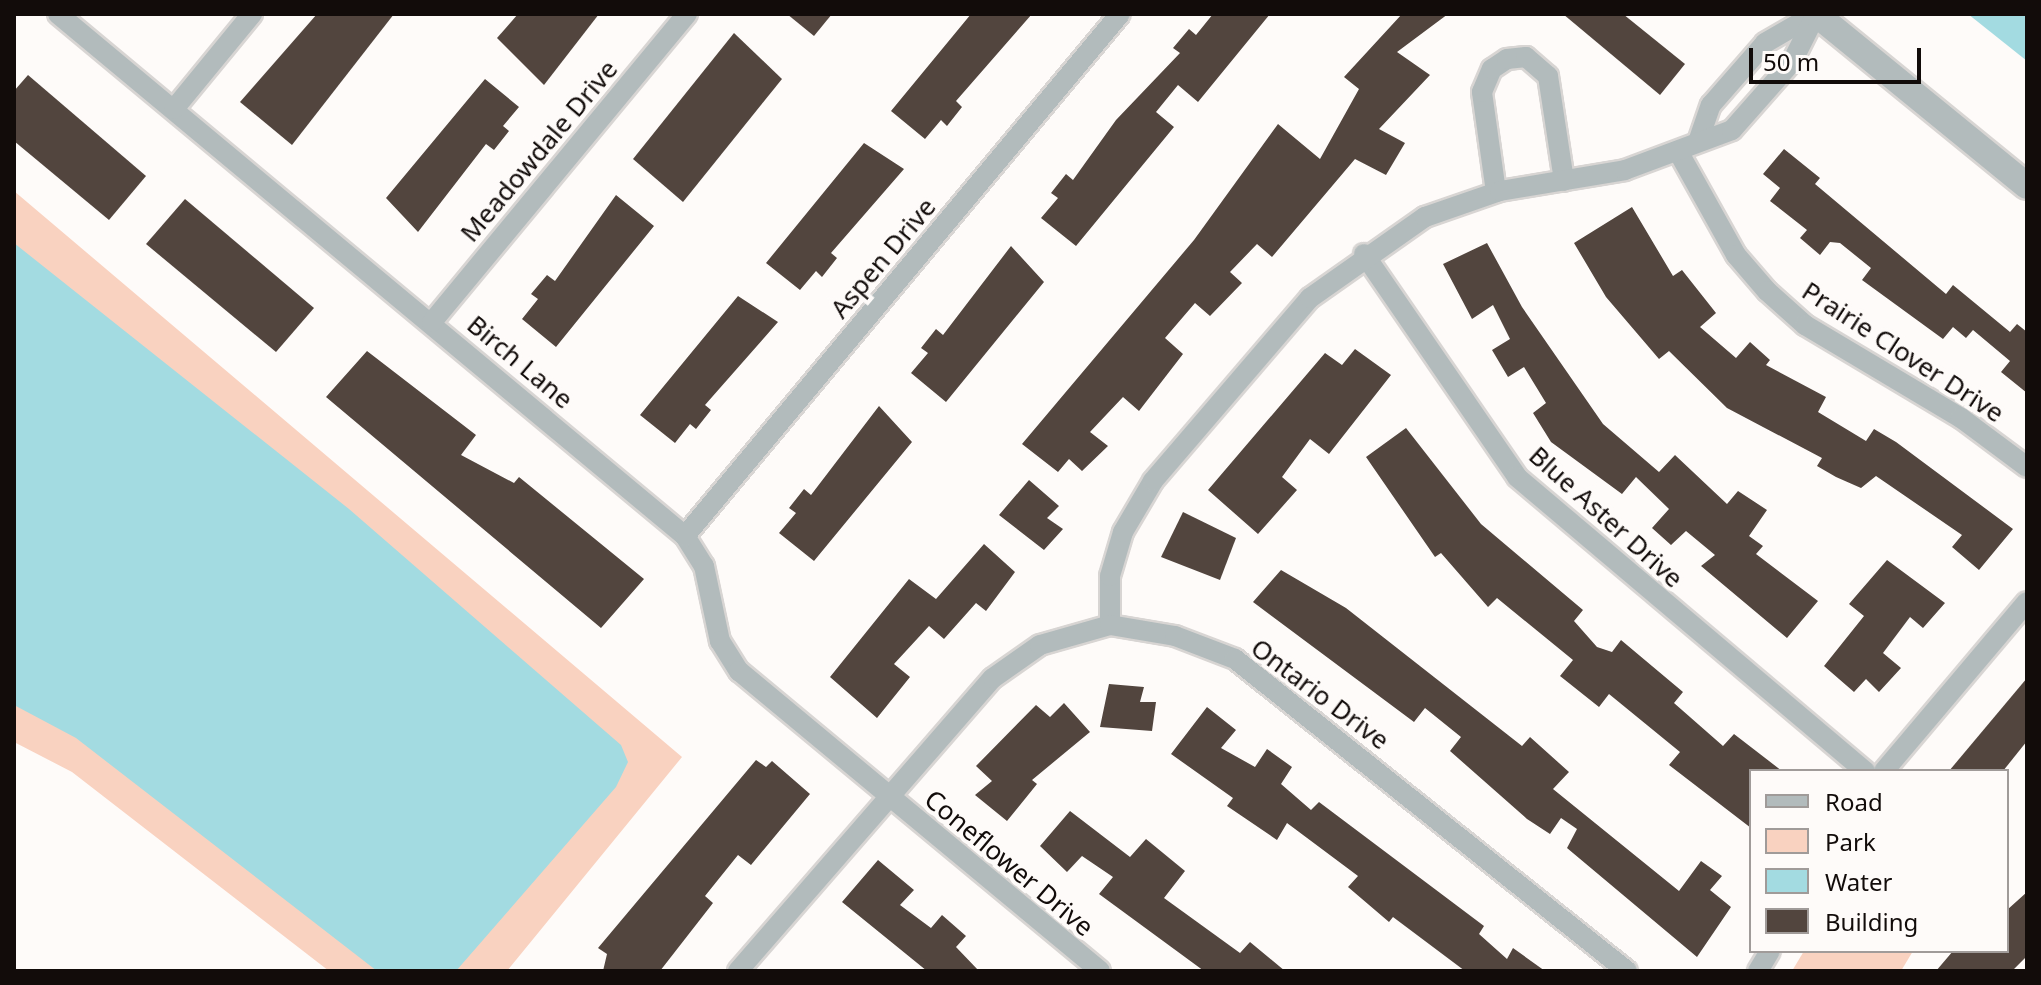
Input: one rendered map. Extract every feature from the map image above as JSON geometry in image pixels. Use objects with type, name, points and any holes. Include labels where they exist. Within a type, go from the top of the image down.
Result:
[{"type":"street","name":"Birch Lane","points":[[58,14],[432,322],[685,536],[704,566],[720,641],[739,671],[885,794]]},
{"type":"street","points":[[174,109],[252,14]]},
{"type":"street","name":"Meadowdale Drive","points":[[432,322],[687,14]]},
{"type":"street","name":"Aspen Drive","points":[[685,536],[1120,14]]},
{"type":"street","points":[[1110,625],[1110,576],[1123,532],[1153,481],[1310,298],[1364,254],[1425,217],[1496,192],[1564,181],[1679,153],[1699,139],[1732,130],[1792,62],[1816,14]]},
{"type":"street","points":[[1699,139],[1711,105],[1765,43],[1816,14]]},
{"type":"street","points":[[1816,14],[2027,186]]},
{"type":"street","points":[[1496,192],[1482,92],[1492,69],[1507,59],[1526,57],[1548,76],[1564,181]]},
{"type":"street","name":"Prairie Clover Drive","points":[[1679,153],[1736,255],[1767,291],[1805,325],[1961,418],[2027,467]]},
{"type":"street","name":"Blue Aster Drive","points":[[1364,254],[1517,477],[1863,769]]},
{"type":"street","points":[[1886,769],[2027,602]]},
{"type":"street","name":"Ontario Drive","points":[[738,971],[885,794],[993,678],[1040,645],[1110,625],[1175,636],[1235,659],[1627,971]]},
{"type":"street","name":"Coneflower Drive","points":[[885,794],[1100,971]]},
{"type":"street","points":[[1758,971],[1769,953]]},
{"type":"green space","points":[[14,191],[682,757],[507,971],[329,971],[72,772],[14,742]]},
{"type":"green space","points":[[1803,953],[1912,953],[1901,971],[1792,971]]},
{"type":"water","points":[[1968,14],[2027,14],[2027,61]]},
{"type":"water","points":[[14,243],[349,509],[621,745],[628,762],[616,787],[456,971],[377,971],[76,738],[14,705]]},
{"type":"building","points":[[317,14],[394,14],[292,145],[240,102]]},
{"type":"building","points":[[518,14],[599,14],[544,85],[497,38]]},
{"type":"building","points":[[787,14],[832,14],[814,36]]},
{"type":"building","points":[[971,14],[1032,14],[956,101],[962,107],[947,126],[941,120],[925,139],[891,111]]},
{"type":"building","points":[[1213,14],[1270,14],[1198,102],[1178,85],[1156,112],[1174,127],[1076,246],[1041,218],[1058,198],[1051,193],[1066,174],[1073,180],[1116,120],[1180,53],[1173,48],[1189,29],[1196,35]]},
{"type":"building","points":[[1402,14],[1448,14],[1397,52],[1430,75],[1379,129],[1405,143],[1386,175],[1355,159],[1272,257],[1257,244],[1230,272],[1242,283],[1210,316],[1195,303],[1165,338],[1183,354],[1139,411],[1123,397],[1090,432],[1108,446],[1082,471],[1069,459],[1058,472],[1022,444],[1194,240],[1278,124],[1320,159],[1359,89],[1344,77]]},
{"type":"building","points":[[1563,14],[1623,14],[1685,64],[1660,95]]},
{"type":"building","points":[[734,33],[782,79],[683,202],[633,159]]},
{"type":"building","points":[[28,75],[146,176],[109,220],[14,141],[14,91]]},
{"type":"building","points":[[485,79],[519,107],[503,126],[509,131],[494,150],[486,144],[418,232],[386,198]]},
{"type":"building","points":[[864,143],[904,169],[831,253],[837,258],[822,277],[816,271],[800,290],[766,263]]},
{"type":"building","points":[[1784,149],[1820,178],[1815,184],[1946,294],[1953,285],[2010,332],[2017,324],[2027,332],[2027,393],[2001,372],[2010,361],[1973,330],[1966,338],[1953,327],[1943,339],[1862,280],[1871,268],[1840,243],[1830,242],[1820,255],[1800,238],[1807,230],[1770,201],[1780,188],[1763,174]]},
{"type":"building","points":[[616,195],[654,226],[556,347],[522,319],[538,299],[531,294],[547,275],[555,281]]},
{"type":"building","points":[[185,199],[314,308],[276,352],[146,244]]},
{"type":"building","points":[[1632,207],[1673,276],[1682,270],[1716,313],[1700,327],[1736,358],[1750,342],[1770,360],[1766,365],[1826,397],[1818,412],[1866,441],[1874,429],[1896,442],[2013,529],[1979,570],[1952,547],[1962,535],[1876,476],[1861,488],[1836,477],[1817,466],[1822,458],[1727,408],[1669,351],[1659,359],[1606,297],[1574,243]]},
{"type":"building","points":[[1487,243],[1522,307],[1603,424],[1659,472],[1675,455],[1727,504],[1738,491],[1767,510],[1749,536],[1763,546],[1756,554],[1818,601],[1787,638],[1701,566],[1715,555],[1686,531],[1671,545],[1652,528],[1669,509],[1636,477],[1622,494],[1551,442],[1533,413],[1546,403],[1524,367],[1508,377],[1492,350],[1510,339],[1493,305],[1472,319],[1443,264]]},
{"type":"building","points":[[1011,246],[1044,282],[946,402],[911,373],[928,353],[921,348],[936,329],[943,335]]},
{"type":"building","points":[[738,296],[778,322],[705,405],[711,410],[696,429],[690,424],[675,443],[640,415]]},
{"type":"building","points":[[1355,349],[1391,375],[1329,454],[1310,439],[1282,477],[1297,490],[1258,534],[1208,490],[1325,353],[1342,365]]},
{"type":"building","points":[[367,351],[476,435],[461,455],[514,483],[519,477],[644,579],[601,628],[326,397]]},
{"type":"building","points":[[879,406],[912,442],[814,561],[779,533],[796,513],[789,508],[804,489],[811,495]]},
{"type":"building","points":[[1406,428],[1481,524],[1583,610],[1574,621],[1597,647],[1612,652],[1621,640],[1683,692],[1674,703],[1723,746],[1734,734],[1779,769],[1749,769],[1749,826],[1669,765],[1680,752],[1609,694],[1599,707],[1560,676],[1573,660],[1497,598],[1488,607],[1441,553],[1435,557],[1366,457]]},
{"type":"building","points":[[1029,480],[1059,506],[1047,518],[1063,529],[1044,550],[999,515]]},
{"type":"building","points":[[1183,512],[1236,538],[1220,580],[1161,557]]},
{"type":"building","points":[[984,544],[1015,572],[986,611],[976,603],[944,639],[929,626],[894,664],[910,677],[877,718],[830,677],[909,579],[936,599]]},
{"type":"building","points":[[1887,560],[1945,603],[1923,628],[1910,617],[1883,653],[1901,668],[1879,692],[1866,679],[1854,692],[1824,666],[1864,616],[1849,604]]},
{"type":"building","points":[[1281,570],[1346,608],[1522,746],[1530,737],[1569,772],[1553,789],[1679,891],[1701,861],[1722,876],[1710,890],[1731,907],[1697,957],[1567,848],[1577,829],[1561,818],[1550,834],[1527,819],[1450,751],[1461,737],[1425,708],[1414,722],[1253,602]]},
{"type":"building","points":[[2027,678],[2027,741],[2005,769],[1951,769]]},
{"type":"building","points":[[1109,684],[1144,687],[1140,702],[1156,702],[1152,731],[1100,727]]},
{"type":"building","points":[[1064,703],[1090,732],[1032,780],[1037,784],[1007,821],[975,795],[992,781],[976,766],[1036,705],[1050,717]]},
{"type":"building","points":[[1207,707],[1236,730],[1221,748],[1255,767],[1267,749],[1292,767],[1281,784],[1311,810],[1319,802],[1484,926],[1479,934],[1507,959],[1513,948],[1545,971],[1465,971],[1393,917],[1389,922],[1348,887],[1358,876],[1287,823],[1277,840],[1227,806],[1233,798],[1171,754]]},
{"type":"building","points":[[756,760],[766,767],[772,761],[810,794],[751,865],[738,855],[705,896],[713,903],[660,971],[603,971],[607,954],[598,948]]},
{"type":"building","points":[[1070,811],[1130,857],[1146,839],[1185,871],[1164,898],[1240,953],[1250,942],[1285,971],[1204,971],[1099,894],[1113,877],[1082,856],[1067,872],[1040,846]]},
{"type":"building","points":[[878,860],[914,890],[900,905],[931,928],[942,915],[966,936],[956,947],[979,971],[927,971],[842,902]]},
{"type":"building","points":[[2027,892],[2027,956],[2012,971],[1936,971],[1951,953],[2009,953],[2009,908]]}]
